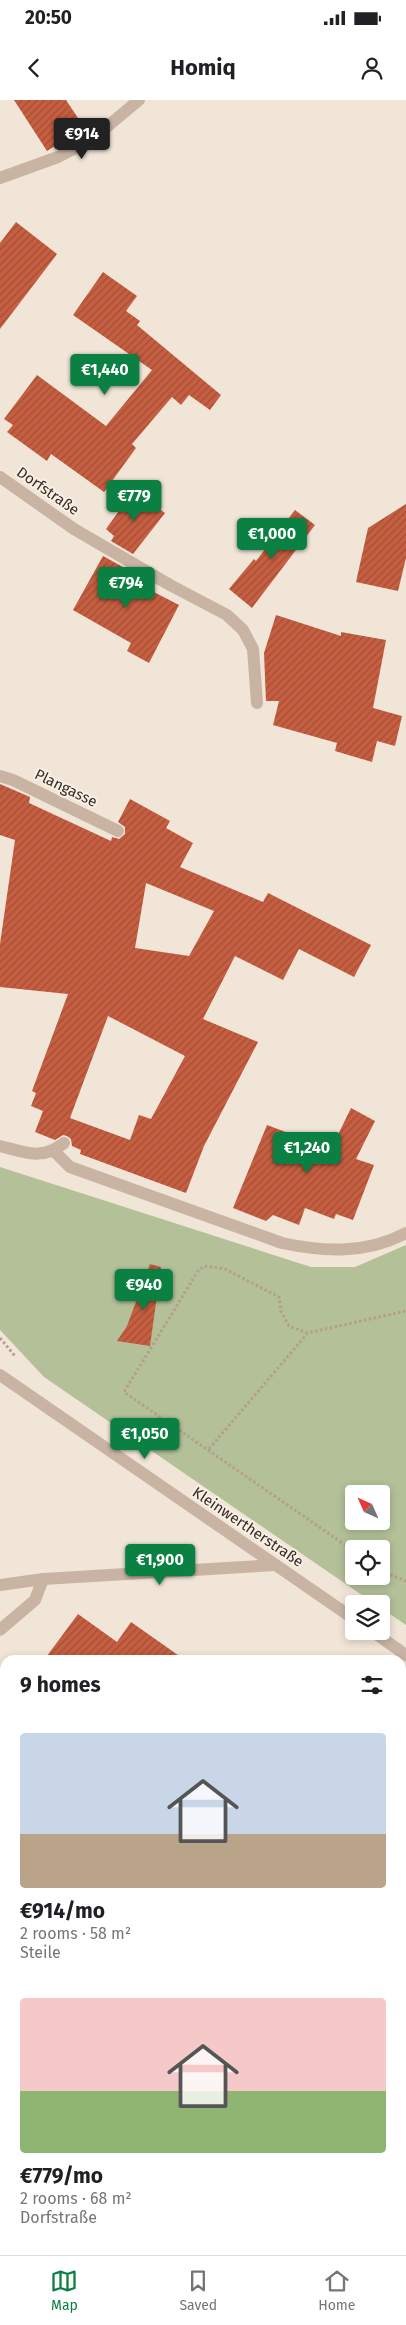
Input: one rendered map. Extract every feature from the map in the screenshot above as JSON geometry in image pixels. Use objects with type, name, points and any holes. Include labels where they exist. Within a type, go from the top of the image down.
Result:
[{"type":"street","points":[[0,178],[58,157],[90,141],[139,100]]},
{"type":"street","name":"Dorfstraße","points":[[0,477],[74,529],[170,586],[227,614],[243,630],[253,650],[257,703]]},
{"type":"street","name":"Plangasse","points":[[0,776],[13,780],[118,831]]},
{"type":"street","points":[[0,1146],[36,1154],[54,1151],[64,1143]]},
{"type":"street","points":[[54,1151],[70,1168],[282,1243],[314,1250],[358,1250],[406,1233]]},
{"type":"street","name":"Kleinwertherstraße","points":[[0,1375],[345,1613]]},
{"type":"street","points":[[0,1584],[43,1579],[275,1565]]},
{"type":"street","points":[[0,1630],[35,1600],[43,1579]]},
{"type":"street","points":[[385,1640],[406,1655]]},
{"type":"path","points":[[345,1546],[124,1392],[198,1271],[204,1266],[225,1270],[279,1297],[281,1311],[288,1326],[307,1333],[406,1311]]},
{"type":"path","points":[[208,1449],[307,1333]]},
{"type":"path","points":[[390,1575],[406,1581]]},
{"type":"green space","points":[[0,1167],[311,1267],[355,1267],[406,1245],[406,1625],[390,1614],[390,1595],[362,1595],[347,1585],[390,1585],[390,1540],[345,1540],[345,1583],[44,1377],[0,1330]]},
{"type":"building","points":[[14,100],[66,100],[84,127],[47,151]]},
{"type":"building","points":[[16,222],[57,254],[0,329],[0,243]]},
{"type":"building","points":[[103,272],[137,296],[126,311],[140,321],[137,325],[221,395],[210,410],[189,395],[181,405],[172,397],[132,444],[136,448],[104,492],[51,454],[47,461],[7,432],[13,425],[4,419],[37,375],[106,426],[152,370],[73,315]]},
{"type":"building","points":[[134,490],[165,513],[133,554],[111,541],[114,536],[106,529]]},
{"type":"building","points":[[406,504],[406,558],[398,591],[356,582],[368,528]]},
{"type":"building","points":[[295,510],[315,525],[252,608],[229,589],[254,559],[256,561]]},
{"type":"building","points":[[103,556],[123,567],[119,574],[179,605],[149,663],[127,651],[131,643],[73,610]]},
{"type":"building","points":[[276,615],[341,636],[341,632],[386,640],[373,708],[402,716],[395,746],[377,741],[372,762],[335,751],[337,743],[273,725],[279,701],[266,701],[264,653]]},
{"type":"building","points":[[0,784],[30,797],[29,803],[111,841],[112,837],[119,839],[125,834],[125,827],[118,822],[130,799],[170,821],[166,828],[193,843],[180,867],[263,902],[268,893],[371,945],[354,977],[299,949],[283,980],[235,956],[203,1019],[258,1042],[204,1146],[186,1193],[80,1154],[81,1150],[72,1146],[71,1139],[67,1136],[63,1135],[55,1140],[35,1132],[43,1111],[31,1106],[36,1093],[32,1091],[68,994],[0,987],[0,944],[15,840],[0,835]],"holes":[[[146,883],[214,911],[189,956],[135,948]],[[108,1016],[185,1056],[151,1119],[139,1115],[130,1140],[70,1118]]]},
{"type":"building","points":[[351,1108],[375,1121],[356,1159],[374,1165],[353,1220],[336,1214],[334,1219],[305,1208],[299,1225],[273,1215],[266,1221],[233,1208],[267,1125],[331,1149]]},
{"type":"building","points":[[150,1264],[161,1267],[150,1346],[117,1341],[127,1326]]},
{"type":"building","points":[[78,1614],[117,1642],[131,1622],[178,1655],[48,1655]]}]
